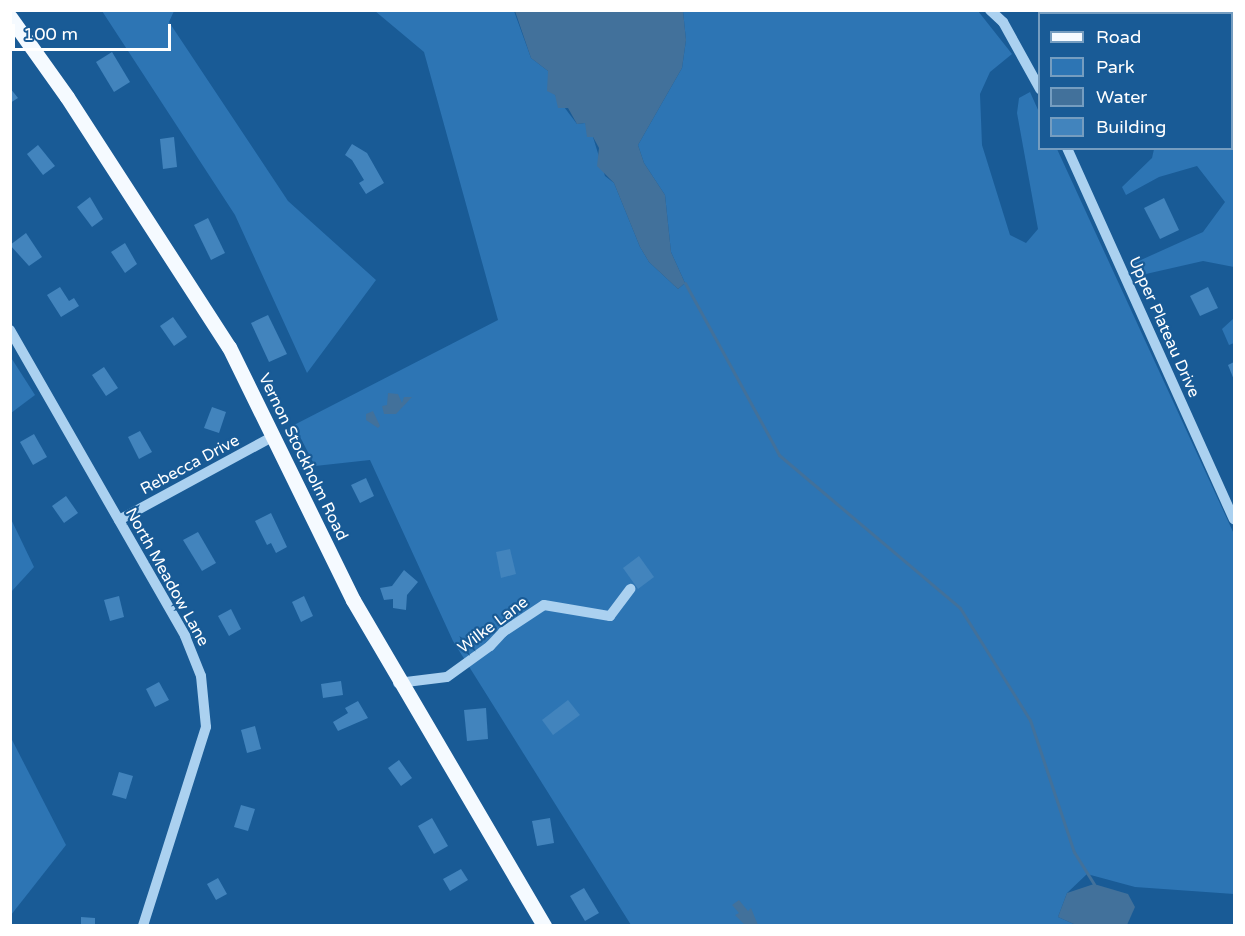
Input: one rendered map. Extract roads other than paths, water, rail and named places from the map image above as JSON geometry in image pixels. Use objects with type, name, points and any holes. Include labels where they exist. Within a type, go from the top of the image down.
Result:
[{"type":"main road","name":"Vernon Stockholm Road","points":[[10,16],[202,304],[274,436],[353,600],[398,683],[544,926]]},
{"type":"street","points":[[990,10],[1003,22],[1038,84]]},
{"type":"street","name":"Upper Plateau Drive","points":[[1068,150],[1234,519]]},
{"type":"street","name":"North Meadow Lane","points":[[10,330],[184,636],[201,676],[207,703],[206,727],[143,926]]},
{"type":"street","name":"Rebecca Drive","points":[[119,520],[274,436]]},
{"type":"street","name":"Wilke Lane","points":[[398,683],[447,677],[503,632],[544,605],[610,616],[630,589]]},
{"type":"water","points":[[515,11],[683,11],[686,40],[682,68],[638,145],[644,163],[665,195],[671,252],[685,283],[678,289],[649,262],[640,247],[614,183],[597,166],[599,148],[593,137],[587,137],[585,123],[577,124],[568,108],[558,108],[555,95],[547,91],[548,71],[531,58]]},
{"type":"water","points":[[388,393],[398,394],[402,403],[404,397],[412,397],[396,414],[384,414],[382,406],[387,405]]},
{"type":"water","points":[[373,411],[380,426],[378,428],[366,420],[366,414]]},
{"type":"water","points":[[1094,884],[1128,894],[1135,907],[1127,925],[1076,925],[1058,917],[1067,893]]},
{"type":"water","points":[[739,900],[748,911],[751,908],[758,925],[745,925],[735,915],[739,913],[732,905]]},
{"type":"waterway","points":[[685,283],[779,455],[960,608],[1030,720],[1074,852],[1094,884]]}]
